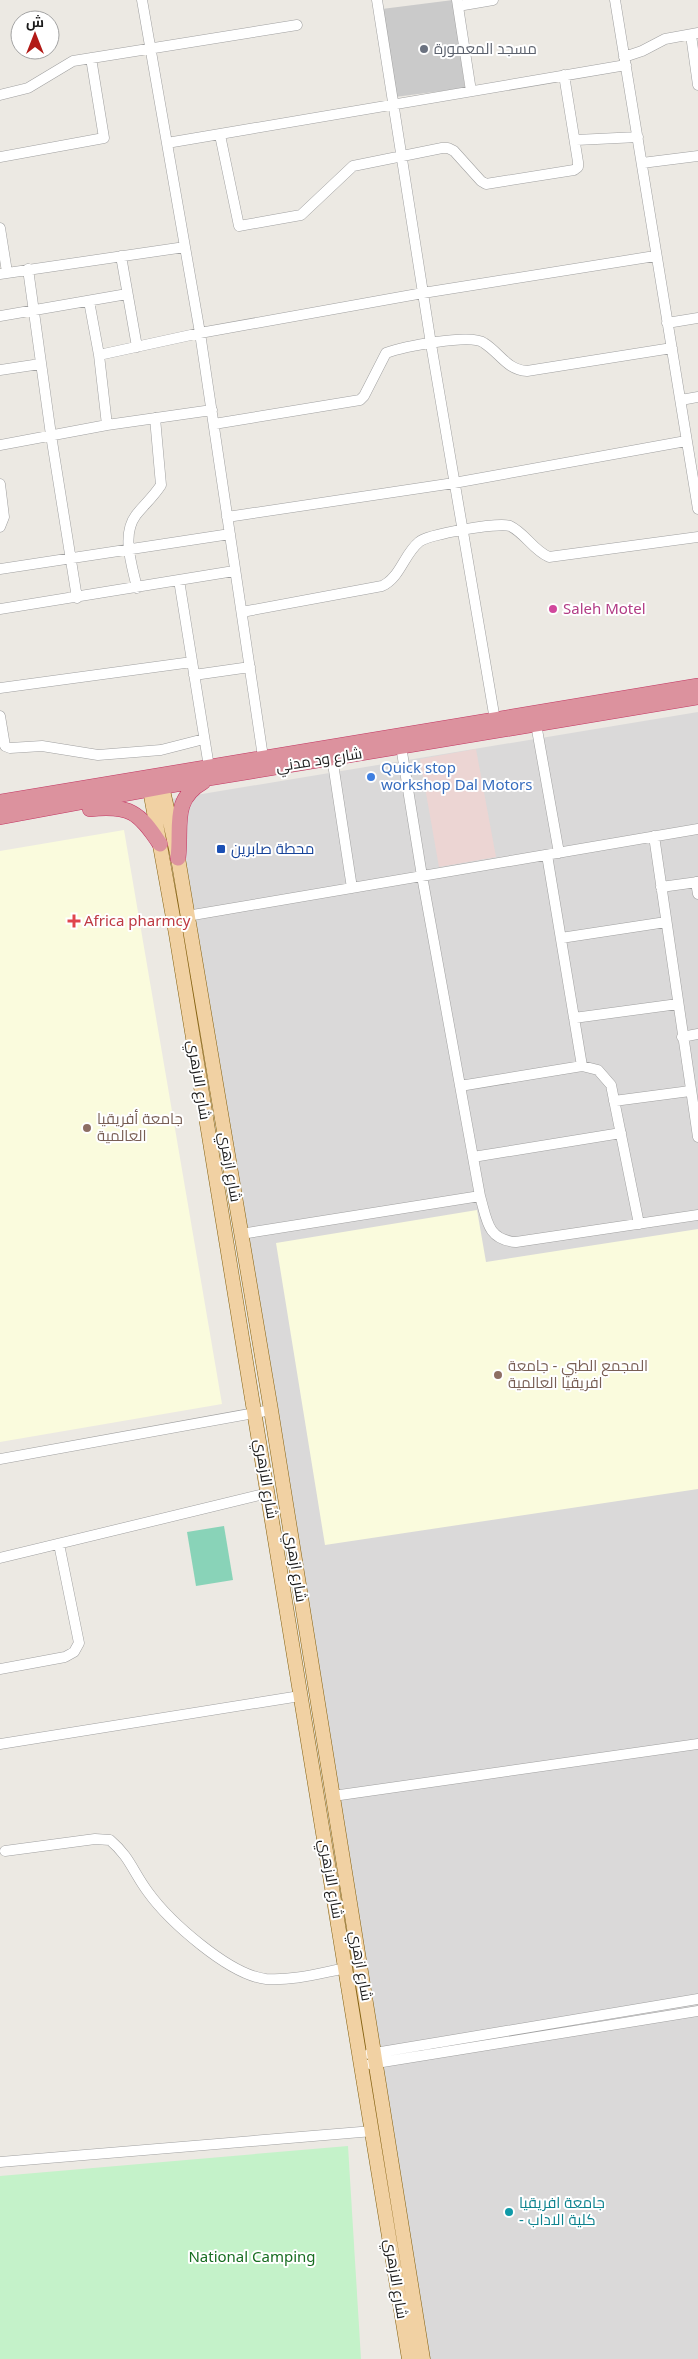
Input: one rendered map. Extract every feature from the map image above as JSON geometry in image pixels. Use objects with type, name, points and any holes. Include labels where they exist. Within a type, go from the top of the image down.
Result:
[{"type":"highway","name":"شارع ود مدني","points":[[0,817],[209,772],[263,757],[698,686]]},
{"type":"highway","name":"شارع ود مدني","points":[[209,772],[332,757],[698,697]]},
{"type":"highway","points":[[178,858],[183,800],[190,790],[209,772]]},
{"type":"highway","name":"شارع ود مدني","points":[[0,802],[155,783]]},
{"type":"highway","points":[[0,824],[90,809],[122,808],[138,815],[160,844]]},
{"type":"main road","name":"شارع الازهري","points":[[155,783],[160,844],[190,974],[255,1413],[409,2359]]},
{"type":"main road","name":"شارع ازهري","points":[[155,783],[178,858],[187,916],[190,974],[241,1234],[272,1410],[423,2359]]},
{"type":"street","points":[[142,0],[200,333],[263,757]]},
{"type":"street","points":[[377,0],[422,293],[496,720]]},
{"type":"street","points":[[471,91],[457,3],[493,0]]},
{"type":"street","points":[[615,0],[638,137],[655,256],[681,400],[686,441],[696,478],[698,509]]},
{"type":"street","points":[[0,95],[24,90],[67,64],[91,58],[151,50],[297,25]]},
{"type":"street","points":[[166,143],[564,75],[625,61],[665,39],[694,34],[698,85]]},
{"type":"street","points":[[0,157],[104,138],[91,58]]},
{"type":"street","points":[[220,135],[239,226],[301,215],[353,166],[401,155],[448,148],[454,151],[481,181],[491,184],[574,170],[578,167],[576,140],[564,75]]},
{"type":"street","points":[[576,140],[638,137]]},
{"type":"street","points":[[642,163],[698,156]]},
{"type":"street","points":[[0,228],[4,273],[185,247]]},
{"type":"street","points":[[121,256],[138,347]]},
{"type":"street","points":[[99,355],[200,333],[422,293],[655,256]]},
{"type":"street","points":[[28,269],[40,364],[77,598]]},
{"type":"street","points":[[0,316],[127,294]]},
{"type":"street","points":[[89,301],[99,355],[107,425]]},
{"type":"street","points":[[667,323],[698,318]]},
{"type":"street","points":[[214,424],[360,400],[364,396],[386,353],[431,344],[477,339],[517,371],[528,371],[672,348]]},
{"type":"street","points":[[0,370],[40,364]]},
{"type":"street","points":[[681,400],[698,397]]},
{"type":"street","points":[[0,445],[107,425],[212,410]]},
{"type":"street","points":[[137,588],[129,550],[128,529],[161,485],[155,418]]},
{"type":"street","points":[[227,517],[454,483],[686,441]]},
{"type":"street","points":[[0,484],[4,517],[0,527]]},
{"type":"street","points":[[242,612],[382,586],[393,577],[419,542],[425,538],[462,531],[507,525],[515,529],[540,553],[549,557],[698,537]]},
{"type":"street","points":[[0,569],[230,534]]},
{"type":"street","points":[[0,609],[234,571]]},
{"type":"street","points":[[180,580],[209,772]]},
{"type":"street","points":[[0,688],[192,662]]},
{"type":"street","points":[[194,675],[250,667]]},
{"type":"street","points":[[0,716],[5,746],[10,748],[42,746],[98,755],[161,750],[204,739]]},
{"type":"street","points":[[536,724],[558,853]]},
{"type":"street","points":[[401,746],[422,876],[480,1196],[488,1224],[495,1236],[502,1241],[516,1242],[698,1215]]},
{"type":"street","points":[[332,757],[352,888]]},
{"type":"street","points":[[187,916],[698,829]]},
{"type":"street","points":[[654,836],[698,1137]]},
{"type":"street","points":[[547,855],[582,1066]]},
{"type":"street","points":[[661,887],[697,882],[698,894]]},
{"type":"street","points":[[561,938],[666,922]]},
{"type":"street","points":[[574,1018],[678,1004]]},
{"type":"street","points":[[682,1037],[698,1034]]},
{"type":"street","points":[[460,1086],[582,1066],[598,1070],[611,1085],[639,1224]]},
{"type":"street","points":[[614,1101],[690,1090]]},
{"type":"street","points":[[473,1157],[621,1133]]},
{"type":"street","points":[[241,1234],[480,1196]]},
{"type":"street","points":[[0,1459],[272,1410]]},
{"type":"street","points":[[0,1558],[268,1493]]},
{"type":"street","points":[[0,1669],[65,1658],[74,1652],[79,1643],[59,1544]]},
{"type":"street","points":[[0,1744],[300,1696]]},
{"type":"street","points":[[333,1796],[698,1744]]},
{"type":"street","points":[[5,1851],[95,1839],[110,1840],[131,1862],[141,1882],[153,1899],[201,1945],[222,1961],[264,1979],[285,1979],[346,1968]]},
{"type":"street","points":[[376,2058],[698,1999]]},
{"type":"street","points":[[361,2060],[698,2011]]},
{"type":"street","points":[[0,2162],[373,2131]]},
{"type":"shaded area","name":"مسجد المعمورة","points":[[453,0],[465,88],[395,97],[382,9]]},
{"type":"shaded area","points":[[698,712],[698,2359],[430,2359],[172,799]]},
{"type":"shaded area","points":[[476,749],[496,857],[439,867],[420,759]]},
{"type":"shaded area","name":"جامعة أفريقيا العالمية","points":[[124,830],[222,1404],[0,1442],[0,851]]},
{"type":"shaded area","name":"المجمع الطبي - جامعة افريقيا العالمية","points":[[477,1210],[486,1262],[698,1229],[698,1489],[325,1545],[276,1243]]},
{"type":"green space","points":[[224,1526],[233,1580],[196,1586],[187,1532]]},
{"type":"green space","name":"National Camping","points":[[348,2146],[361,2359],[0,2359],[0,2176]]},
{"type":"place","name":"مسجد المعمورة","points":[[424,49]]},
{"type":"place","name":"Saleh Motel","points":[[553,609]]},
{"type":"place","name":"Quick stop workshop Dal Motors","points":[[371,777]]},
{"type":"place","name":"محطة صابرين","points":[[221,849]]},
{"type":"place","name":"Africa pharmcy","points":[[74,921]]},
{"type":"place","name":"جامعة أفريقيا العالمية","points":[[87,1128]]},
{"type":"place","name":"المجمع الطبي - جامعة افريقيا العالمية","points":[[498,1375]]},
{"type":"place","name":"جامعة افريقيا - كلية الاداب","points":[[509,2212]]}]
